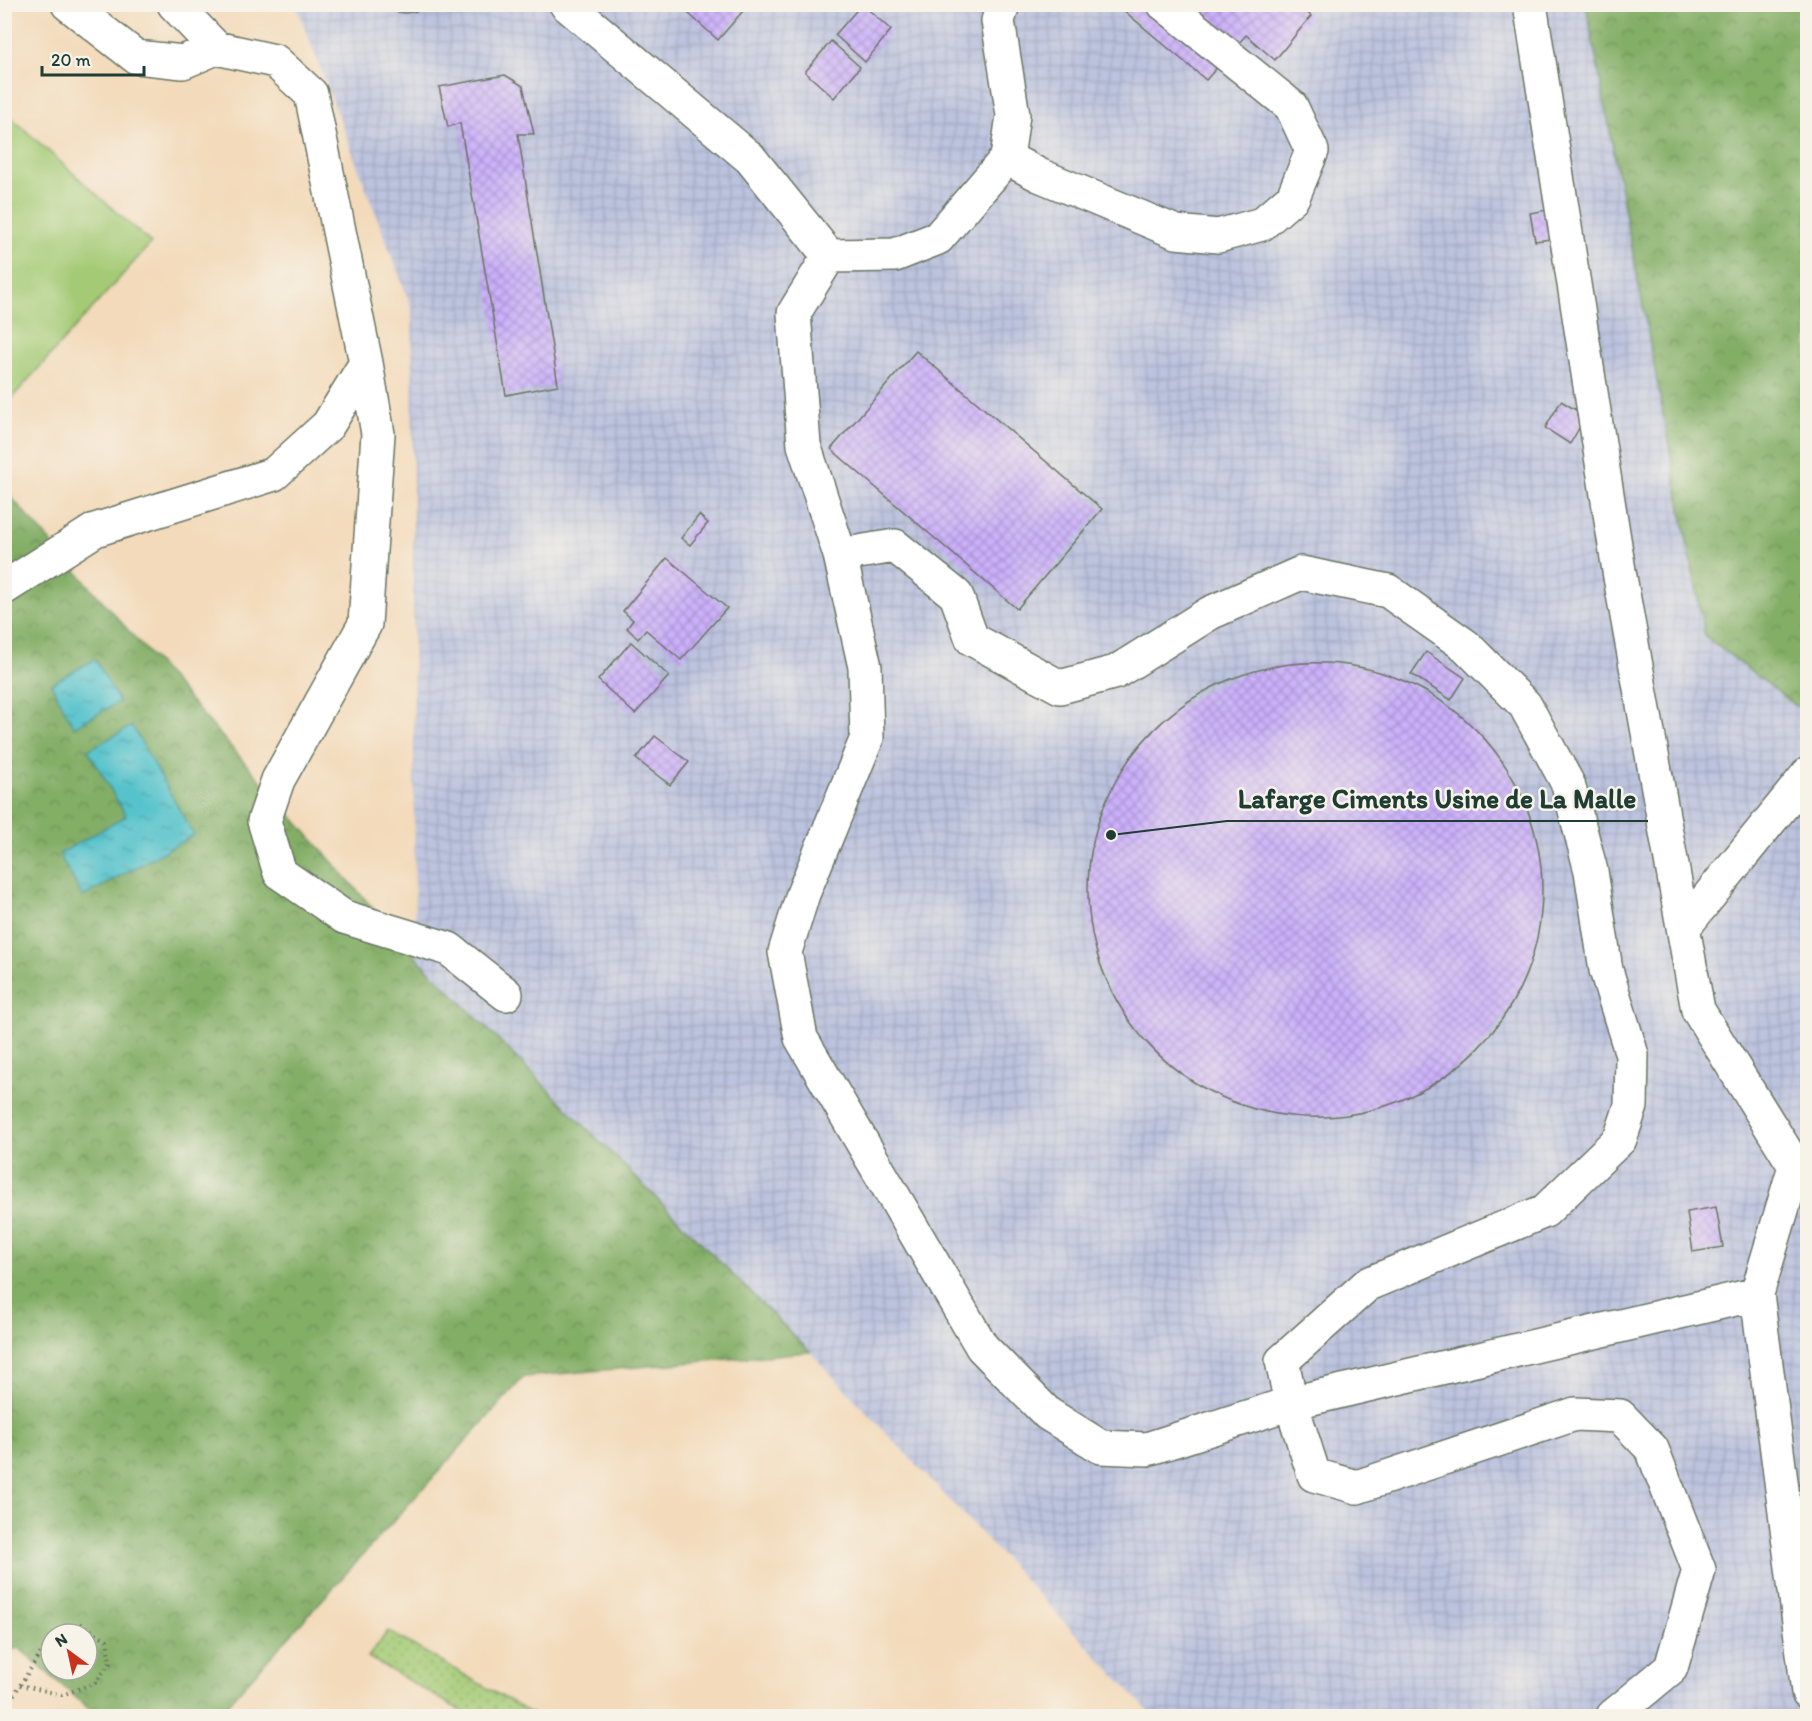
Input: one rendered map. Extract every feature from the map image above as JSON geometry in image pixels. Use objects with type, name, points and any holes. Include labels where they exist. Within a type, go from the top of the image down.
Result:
[{"type":"lane","points":[[68,4],[136,57],[183,62],[216,48]]},
{"type":"lane","points":[[174,4],[216,48],[275,61],[311,94],[366,363],[378,434],[365,624],[278,780],[264,821],[280,873],[344,917],[449,949],[506,994]]},
{"type":"lane","points":[[566,4],[750,158],[828,256]]},
{"type":"lane","points":[[828,256],[895,255],[938,238],[1007,158],[1013,115],[998,21],[1003,4]]},
{"type":"lane","points":[[1007,158],[1039,175],[1176,232],[1218,236],[1262,224],[1293,197],[1312,151],[1291,106],[1164,4]]},
{"type":"lane","points":[[1530,4],[1620,577],[1698,1010],[1795,1166],[1756,1294],[1808,1692]]},
{"type":"lane","points":[[828,256],[794,313],[804,445],[840,555],[866,667],[867,738],[803,894],[785,952],[801,1038],[982,1347],[1048,1414],[1101,1447],[1147,1449],[1291,1403],[1756,1294]]},
{"type":"lane","points":[[4,588],[95,530],[274,474],[328,425],[366,363]]},
{"type":"lane","points":[[840,555],[896,546],[956,595],[972,639],[1060,687],[1116,672],[1210,613],[1301,573],[1388,591],[1466,646],[1525,705],[1568,784],[1591,871],[1606,970],[1632,1055],[1631,1106],[1620,1139],[1545,1211],[1368,1284],[1282,1361],[1291,1403],[1314,1475],[1357,1486],[1575,1414],[1620,1416],[1652,1449],[1699,1570],[1671,1668],[1613,1716]]},
{"type":"lane","points":[[1684,927],[1808,774]]},
{"type":"path","points":[[99,1635],[107,1640],[110,1663],[99,1678]]},
{"type":"path","points":[[4,1710],[39,1655]]},
{"type":"path","points":[[20,1685],[62,1695],[96,1682]]},
{"type":"shaded area","points":[[296,5],[1586,5],[1705,636],[1807,714],[1807,1716],[1153,1716],[810,1352],[415,956],[412,309]]},
{"type":"green space","points":[[1586,5],[1807,5],[1807,714],[1705,636]]},
{"type":"green space","points":[[5,112],[151,243],[12,398],[4,390]]},
{"type":"green space","points":[[4,489],[415,956],[810,1352],[524,1377],[217,1716],[97,1716],[58,1682],[99,1682],[99,1622],[39,1622],[39,1665],[19,1648],[5,1651]]},
{"type":"green space","points":[[388,1631],[536,1716],[470,1716],[368,1657]]},
{"type":"water","points":[[95,659],[119,702],[74,727],[51,684]]},
{"type":"water","points":[[132,726],[194,835],[83,897],[59,854],[126,816],[88,750]]},
{"type":"building","points":[[383,4],[425,4],[417,11],[405,13],[393,11]]},
{"type":"building","points":[[678,4],[749,4],[718,40]]},
{"type":"building","points":[[862,4],[891,30],[865,62],[835,35]]},
{"type":"building","points":[[1116,4],[1298,4],[1311,16],[1275,60],[1246,35],[1206,80]]},
{"type":"building","points":[[831,41],[860,67],[834,98],[805,72]]},
{"type":"building","points":[[505,75],[523,86],[534,134],[518,134],[558,385],[506,395],[460,123],[448,127],[439,87]]},
{"type":"building","points":[[1547,210],[1551,239],[1535,241],[1530,213]]},
{"type":"building","points":[[916,351],[1102,509],[1017,609],[831,449]]},
{"type":"building","points":[[1561,401],[1586,416],[1570,444],[1545,428]]},
{"type":"building","points":[[699,515],[708,523],[690,545],[681,538]]},
{"type":"building","points":[[667,558],[727,608],[681,660],[646,630],[638,639],[627,628],[633,620],[623,611]]},
{"type":"building","points":[[631,642],[669,676],[635,714],[598,680]]},
{"type":"building","points":[[1426,652],[1465,678],[1451,700],[1411,674]]},
{"type":"building","points":[[1315,663],[1359,668],[1402,681],[1441,701],[1475,730],[1504,764],[1524,803],[1537,846],[1542,890],[1537,934],[1524,977],[1504,1016],[1475,1050],[1441,1079],[1402,1099],[1359,1112],[1315,1117],[1271,1112],[1228,1099],[1189,1079],[1155,1050],[1126,1016],[1106,977],[1093,934],[1088,890],[1093,846],[1106,803],[1126,764],[1155,730],[1189,701],[1228,681],[1271,668]]},
{"type":"building","points":[[655,736],[689,762],[670,785],[636,759]]},
{"type":"building","points":[[1716,1207],[1723,1247],[1693,1252],[1687,1212]]},
{"type":"place","name":"Lafarge Ciments Usine de La Malle","points":[[1111,835]]}]
